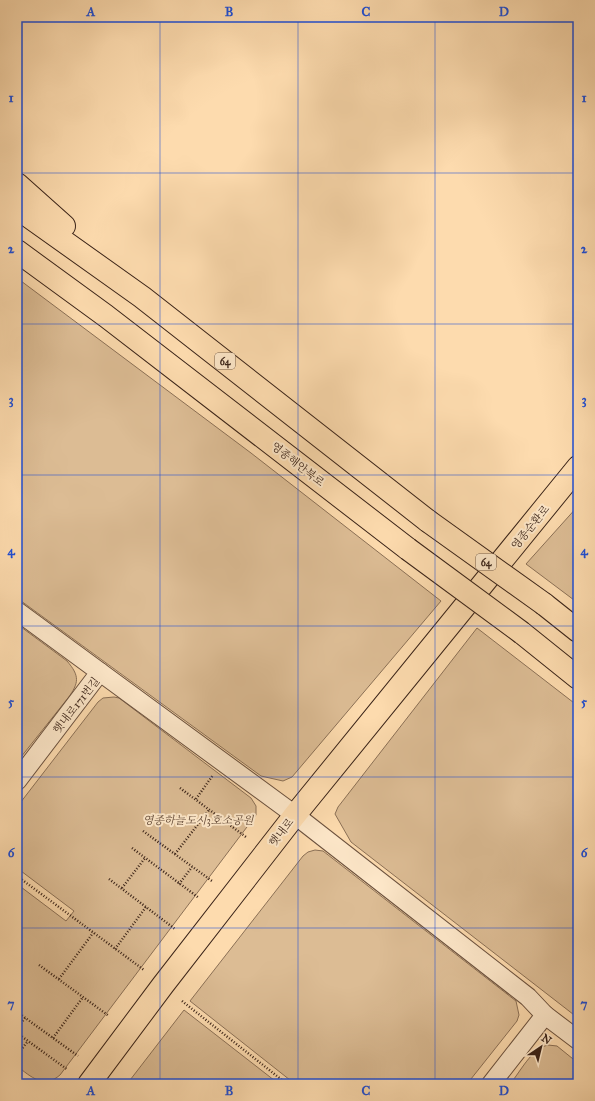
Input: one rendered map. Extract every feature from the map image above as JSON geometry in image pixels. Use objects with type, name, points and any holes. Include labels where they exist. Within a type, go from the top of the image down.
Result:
[{"type":"main road","points":[[17,184],[142,297]]},
{"type":"main road","name":"64","points":[[17,208],[142,297],[428,521],[544,604],[578,631]]},
{"type":"main road","name":"영종해안북로","points":[[17,252],[106,316],[408,549],[522,633],[578,678]]},
{"type":"main road","name":"영종순환로","points":[[481,586],[578,467]]},
{"type":"main road","name":"햇내로","points":[[89,1084],[163,985],[295,815],[481,586]]},
{"type":"street","name":"햇내로171번길","points":[[17,611],[100,672],[17,780]]},
{"type":"street","points":[[100,672],[295,815],[522,993],[545,1015],[578,1040]]},
{"type":"street","points":[[491,1084],[545,1015]]},
{"type":"path","points":[[196,799],[214,774]]},
{"type":"path","points":[[180,788],[246,837]]},
{"type":"path","points":[[175,854],[209,810]]},
{"type":"path","points":[[144,831],[212,881]]},
{"type":"path","points":[[132,848],[199,898]]},
{"type":"path","points":[[122,888],[145,858]]},
{"type":"path","points":[[180,884],[192,867]]},
{"type":"path","points":[[17,876],[144,970]]},
{"type":"path","points":[[109,879],[175,929]]},
{"type":"path","points":[[115,949],[146,906]]},
{"type":"path","points":[[58,979],[93,933]]},
{"type":"path","points":[[39,966],[109,1016]]},
{"type":"path","points":[[53,1038],[83,997]]},
{"type":"path","points":[[182,1001],[287,1084]]},
{"type":"path","points":[[17,1012],[78,1056]]},
{"type":"path","points":[[17,1028],[25,1017]]},
{"type":"path","points":[[17,1033],[68,1070]]},
{"type":"path","points":[[17,1055],[28,1041]]},
{"type":"green space","points":[[17,278],[251,453],[441,601],[292,777],[283,781],[261,776],[17,598]]},
{"type":"green space","points":[[578,506],[578,603],[526,564]]},
{"type":"green space","points":[[17,624],[67,661],[76,675],[76,684],[68,698],[17,762]]},
{"type":"green space","points":[[477,628],[578,706],[578,1018],[351,842],[335,814],[338,807]]},
{"type":"green space","name":"영종하늘도시3호소공원","points":[[103,698],[119,698],[251,798],[256,806],[256,815],[60,1075],[54,1079],[43,1081],[27,1074],[17,1066],[17,884],[66,921],[74,911],[17,868],[17,807],[98,702]]},
{"type":"green space","points":[[315,850],[323,851],[516,1001],[519,1015],[517,1021],[467,1084],[295,1084],[190,1001],[303,856],[308,852]]},
{"type":"green space","points":[[184,1010],[279,1084],[127,1084]]},
{"type":"green space","points":[[548,1045],[557,1046],[578,1063],[578,1084],[510,1084],[531,1056],[542,1047]]}]
